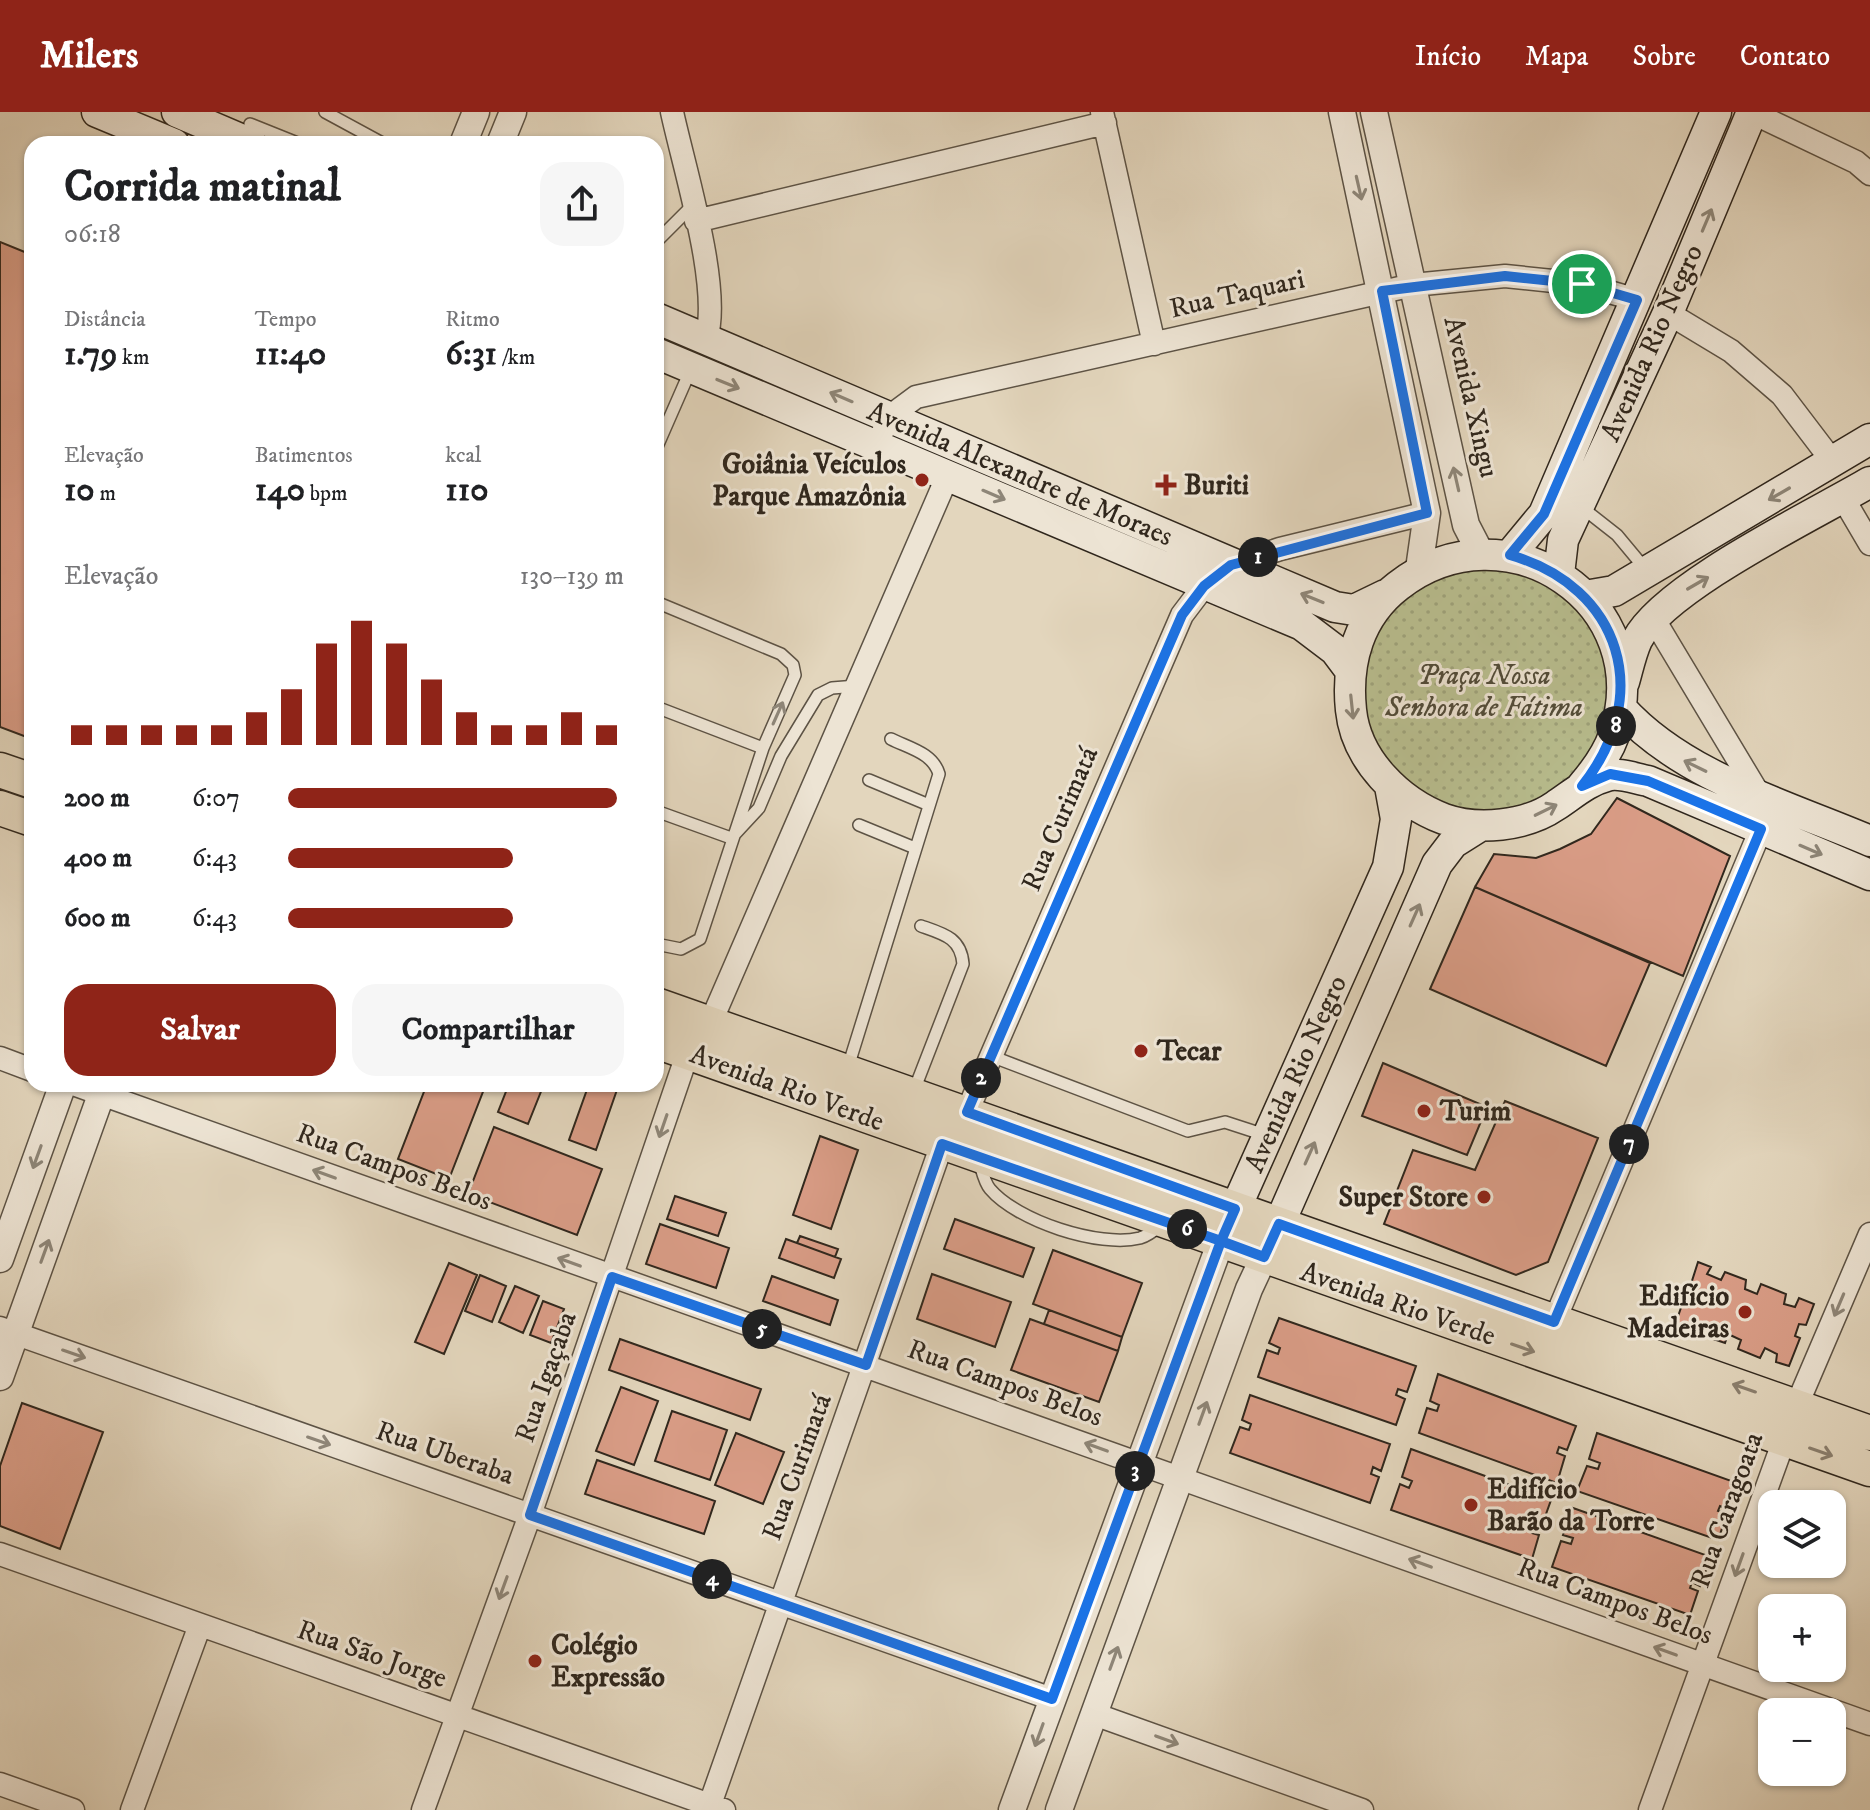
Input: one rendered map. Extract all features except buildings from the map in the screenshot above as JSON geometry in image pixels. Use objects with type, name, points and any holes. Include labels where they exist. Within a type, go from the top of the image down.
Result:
[{"type":"main road","points":[[97,112],[155,136]]},
{"type":"main road","points":[[177,112],[250,130]]},
{"type":"main road","name":"Avenida Rio Negro","points":[[1495,554],[1544,514],[1716,112]]},
{"type":"main road","name":"Avenida Rio Negro","points":[[1559,574],[1563,540],[1668,313],[1752,112]]},
{"type":"main road","name":"Avenida Alexandre de Moraes","points":[[664,321],[1335,607],[1354,610],[1385,595]]},
{"type":"main road","name":"Avenida Alexandre de Moraes","points":[[664,357],[1302,625],[1335,650],[1350,670]]},
{"type":"main road","points":[[1585,596],[1614,591],[1870,439]]},
{"type":"main road","points":[[1582,786],[1600,763],[1614,737],[1637,640],[1653,618],[1683,591],[1870,482]]},
{"type":"main road","points":[[1870,841],[1690,765],[1645,735],[1621,698],[1613,644],[1605,623],[1585,596],[1559,574],[1495,554],[1449,557],[1419,569],[1385,595],[1362,630],[1350,670],[1351,713],[1364,752],[1390,786],[1426,811],[1447,820],[1480,826],[1517,822],[1552,809],[1582,786],[1610,774],[1648,781],[1870,875]]},
{"type":"main road","points":[[0,770],[24,778]]},
{"type":"main road","name":"Avenida Rio Negro","points":[[1221,1241],[1388,867],[1396,819],[1390,786]]},
{"type":"main road","points":[[0,808],[24,816]]},
{"type":"main road","name":"Avenida Rio Negro","points":[[1264,1257],[1437,864],[1453,843],[1480,826]]},
{"type":"main road","name":"Avenida Rio Verde","points":[[664,1008],[967,1112],[1870,1433]]},
{"type":"main road","name":"Avenida Rio Verde","points":[[664,1044],[1870,1469]]},
{"type":"street","points":[[466,136],[476,112]]},
{"type":"street","points":[[503,136],[513,112]]},
{"type":"street","points":[[672,112],[711,290],[711,322],[706,339]]},
{"type":"street","points":[[1342,112],[1427,513],[1419,569]]},
{"type":"street","name":"Avenida Xingu","points":[[1374,112],[1466,525],[1495,554]]},
{"type":"street","points":[[1752,112],[1856,162],[1870,174]]},
{"type":"street","points":[[694,213],[1103,117],[1154,344]]},
{"type":"street","name":"Rua Taquari","points":[[889,417],[916,397],[1413,285],[1505,276],[1582,284],[1637,300]]},
{"type":"street","points":[[1668,313],[1731,351],[1782,395],[1833,462]]},
{"type":"street","points":[[878,445],[889,417]]},
{"type":"street","points":[[710,1024],[948,475]]},
{"type":"street","points":[[1843,498],[1870,544]]},
{"type":"street","points":[[1231,565],[1427,513]]},
{"type":"street","name":"Rua Curimatá","points":[[967,1112],[1182,615],[1204,586],[1231,565]]},
{"type":"street","points":[[1653,618],[1758,793]]},
{"type":"street","points":[[1554,1322],[1761,829]]},
{"type":"street","name":"Rua Igaçaba","points":[[423,1810],[530,1515],[688,1052]]},
{"type":"street","points":[[0,1058],[24,1067]]},
{"type":"street","points":[[0,1259],[60,1092]]},
{"type":"street","points":[[0,1377],[8,1331],[103,1092]]},
{"type":"street","name":"Rua Campos Belos","points":[[112,1092],[612,1277],[1870,1724]]},
{"type":"street","name":"Rua Curimatá","points":[[714,1808],[780,1603],[942,1144]]},
{"type":"street","name":"Rua Caragoata","points":[[1650,1810],[1796,1407],[1870,1234]]},
{"type":"street","name":"Avenida Rio Negro","points":[[1012,1810],[1221,1241]]},
{"type":"street","name":"Avenida Rio Negro","points":[[1059,1810],[1264,1257]]},
{"type":"street","name":"Rua Uberaba","points":[[8,1331],[1052,1699]]},
{"type":"street","name":"Rua São Jorge","points":[[0,1554],[714,1808]]},
{"type":"street","points":[[132,1810],[200,1625]]},
{"type":"street","points":[[1094,1714],[1362,1810]]},
{"type":"street","points":[[0,1784],[73,1810]]},
{"type":"lane","points":[[325,112],[372,136]]},
{"type":"lane","points":[[250,130],[271,136]]},
{"type":"lane","points":[[664,232],[674,220],[694,213]]},
{"type":"lane","points":[[664,431],[691,369]]},
{"type":"lane","points":[[1579,505],[1617,535],[1647,571]]},
{"type":"lane","points":[[664,605],[781,654],[793,665],[795,675],[763,748],[700,939],[681,949],[664,946]]},
{"type":"lane","points":[[731,838],[759,808],[781,756],[818,695],[832,688],[857,686]]},
{"type":"lane","points":[[664,710],[763,748]]},
{"type":"lane","points":[[847,1071],[939,774],[937,765],[928,757],[891,739]]},
{"type":"lane","points":[[869,780],[929,805]]},
{"type":"lane","points":[[664,814],[731,838]]},
{"type":"lane","points":[[859,825],[915,848]]},
{"type":"lane","points":[[913,1093],[957,987],[963,964],[960,947],[950,936],[921,926]]},
{"type":"lane","points":[[991,1056],[1188,1131],[1225,1122],[1268,1136]]},
{"type":"green space","name":"Praça Nossa Senhora de Fátima","points":[[1486,567],[1533,577],[1555,588],[1574,603],[1589,622],[1600,644],[1610,691],[1600,738],[1589,760],[1574,779],[1555,794],[1533,805],[1486,815],[1439,805],[1417,794],[1398,779],[1383,760],[1372,738],[1362,691],[1372,644],[1383,622],[1398,603],[1417,588],[1439,577]]},
{"type":"place","name":"Goiânia Veículos Parque Amazônia","points":[[922,480]]},
{"type":"place","name":"Buriti","points":[[1166,485]]},
{"type":"place","name":"Tecar","points":[[1141,1051]]},
{"type":"place","name":"Turim","points":[[1424,1111]]},
{"type":"place","name":"Super Store","points":[[1484,1197]]},
{"type":"place","name":"Edifício Madeiras","points":[[1745,1312]]},
{"type":"place","name":"Edifício Barão da Torre","points":[[1471,1505]]},
{"type":"place","name":"Colégio Expressão","points":[[535,1661]]},
{"type":"route","points":[[1582,284],[1505,276],[1382,291],[1427,513],[1280,549],[1231,565],[1204,586],[1182,615],[967,1112],[1235,1209],[1221,1241],[1052,1699],[530,1515],[612,1277],[866,1365],[942,1144],[1221,1241],[1264,1257],[1279,1224],[1554,1322],[1761,829],[1648,781],[1610,774],[1582,786],[1600,763],[1614,737],[1622,687],[1617,654],[1605,623],[1585,596],[1559,574],[1536,562],[1510,555],[1544,514],[1637,300],[1582,284]]}]
